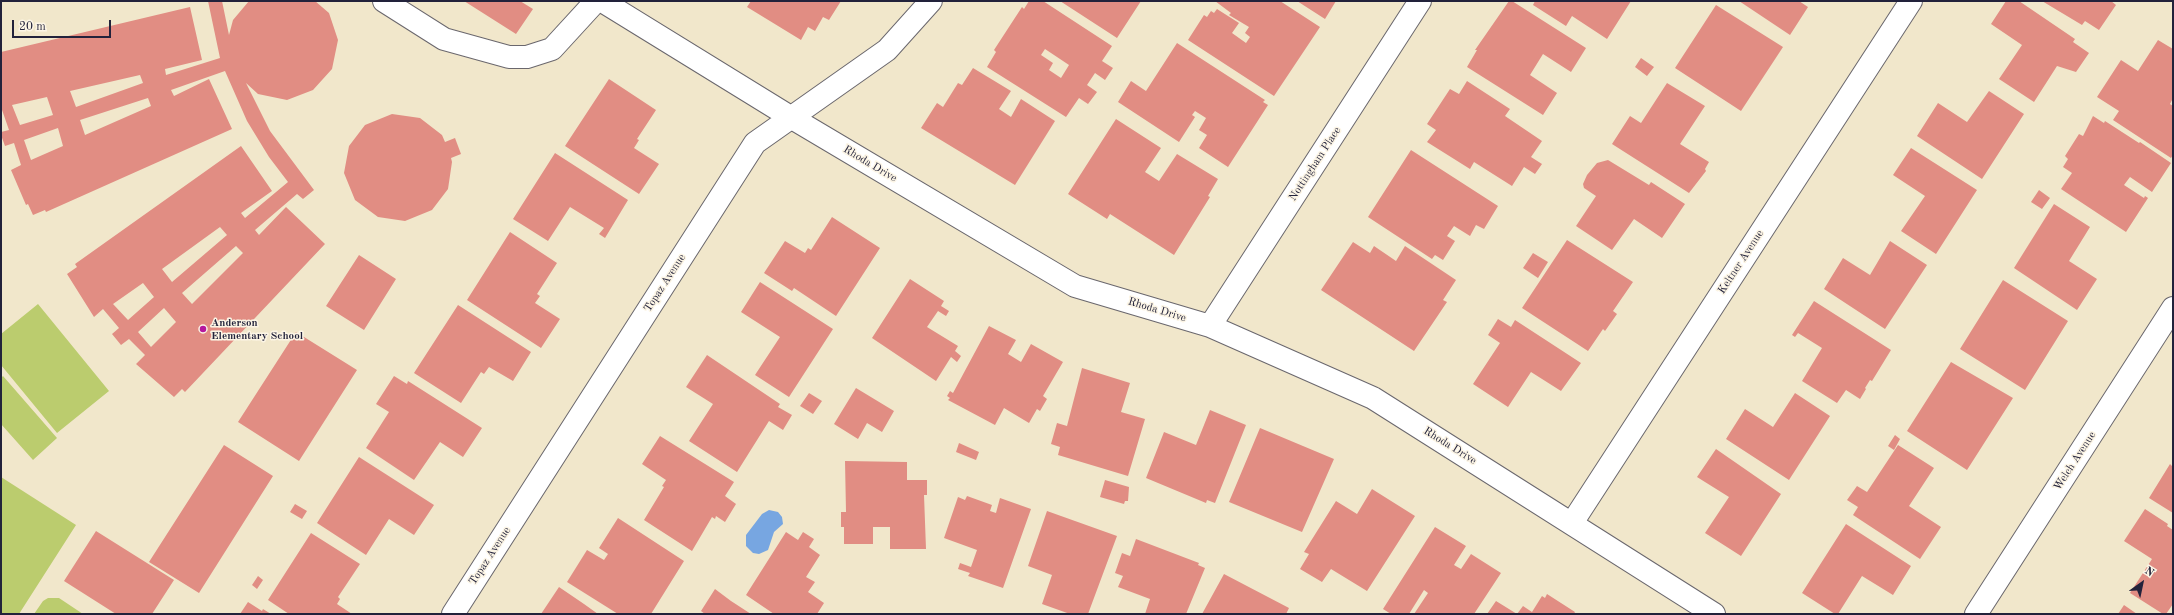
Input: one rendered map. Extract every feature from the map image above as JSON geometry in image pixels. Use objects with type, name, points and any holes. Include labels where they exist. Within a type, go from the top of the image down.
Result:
[{"type":"street","points":[[384,1],[444,39],[515,57],[527,57],[552,49],[596,1]]},
{"type":"street","name":"Rhoda Drive","points":[[602,1],[792,118],[1075,286],[1210,326],[1373,398],[1714,614]]},
{"type":"street","name":"Topaz Avenue","points":[[453,614],[756,143],[887,50],[931,1]]},
{"type":"street","name":"Nottingham Place","points":[[1210,326],[1420,1]]},
{"type":"street","name":"Keltner Avenue","points":[[1572,523],[1911,1]]},
{"type":"street","name":"Welch Avenue","points":[[1976,614],[2173,308]]},
{"type":"green space","points":[[38,304],[109,391],[57,433],[1,365],[1,334]]},
{"type":"green space","points":[[3,376],[57,438],[33,460],[1,424],[1,378]]},
{"type":"green space","points":[[1,477],[76,525],[19,614],[1,614]]},
{"type":"green space","points":[[48,598],[59,598],[83,614],[34,614],[43,601]]},
{"type":"water","points":[[769,510],[778,512],[782,517],[783,524],[774,532],[768,550],[759,554],[753,553],[746,546],[746,535],[762,514]]},
{"type":"building","points":[[208,1],[222,1],[229,35],[233,20],[249,1],[315,1],[329,13],[338,40],[332,69],[313,90],[287,100],[258,94],[246,83],[270,131],[314,190],[303,199],[297,194],[255,230],[259,235],[286,207],[325,244],[185,392],[182,389],[174,397],[136,364],[145,355],[129,339],[121,345],[112,334],[119,328],[103,309],[94,317],[67,274],[77,267],[75,264],[241,146],[272,191],[241,213],[245,218],[288,182],[269,157],[247,121],[225,71],[171,90],[174,96],[209,79],[232,129],[46,212],[45,210],[33,215],[28,204],[26,205],[11,170],[21,165],[14,143],[5,146],[1,135],[1,132],[9,130],[1,107],[1,52],[190,7],[202,60],[165,69],[166,75],[220,58]],"holes":[[[140,75],[143,83],[76,107],[70,91]],[[47,97],[53,115],[20,125],[12,105]],[[148,98],[151,106],[85,135],[80,120]],[[58,128],[63,146],[31,160],[24,140]],[[220,227],[227,235],[172,282],[162,269]],[[236,246],[243,253],[192,304],[182,293]],[[143,283],[154,297],[128,320],[113,304]],[[164,308],[176,322],[151,347],[138,332]]]},
{"type":"building","points":[[464,1],[520,1],[533,9],[516,34]]},
{"type":"building","points":[[751,1],[841,1],[829,20],[823,17],[815,31],[808,27],[801,40],[747,7]]},
{"type":"building","points":[[1029,1],[1043,1],[1112,46],[1102,61],[1113,68],[1105,80],[1095,73],[1087,85],[1097,92],[1088,104],[1079,98],[1066,117],[987,67],[996,52],[994,50],[1022,7],[1024,9]],"holes":[[[1045,49],[1069,65],[1061,78],[1049,70],[1053,63],[1041,55]]]},
{"type":"building","points":[[1060,1],[1141,1],[1117,38]]},
{"type":"building","points":[[1215,1],[1280,1],[1320,27],[1274,96],[1188,40],[1204,15],[1207,17],[1211,11],[1214,13],[1217,9],[1239,23],[1232,33],[1246,43],[1250,37],[1245,33],[1249,27],[1229,15],[1231,13]]},
{"type":"building","points":[[1297,1],[1336,1],[1325,19]]},
{"type":"building","points":[[1509,1],[1512,1],[1586,48],[1571,72],[1543,54],[1530,75],[1557,93],[1543,115],[1467,67],[1477,50],[1475,50]]},
{"type":"building","points":[[1535,1],[1631,1],[1607,39],[1572,16],[1566,26],[1533,5]]},
{"type":"building","points":[[1739,1],[1799,1],[1808,7],[1790,35]]},
{"type":"building","points":[[2006,1],[2019,1],[2075,39],[2073,42],[2089,53],[2076,72],[2057,66],[2034,102],[1999,79],[2022,45],[1991,24]]},
{"type":"building","points":[[2042,1],[2111,1],[2116,5],[2099,30],[2085,21],[2082,25]]},
{"type":"building","points":[[1716,5],[1783,47],[1741,111],[1675,68]]},
{"type":"building","points":[[2158,40],[2173,49],[2173,98],[2170,104],[2173,106],[2173,155],[2171,158],[2113,120],[2119,111],[2097,97],[2121,60],[2138,71]]},
{"type":"building","points":[[1177,43],[1265,100],[1263,102],[1268,105],[1228,167],[1199,148],[1207,135],[1199,130],[1206,118],[1195,111],[1192,115],[1195,117],[1179,142],[1118,102],[1131,81],[1146,91]]},
{"type":"building","points":[[1641,58],[1654,67],[1647,76],[1635,67]]},
{"type":"building","points":[[973,68],[1011,91],[999,109],[1011,117],[1021,99],[1055,121],[1015,185],[921,128],[937,103],[943,107],[958,83],[962,85]]},
{"type":"building","points":[[609,79],[656,110],[637,139],[639,140],[634,148],[659,164],[639,194],[565,146]]},
{"type":"building","points":[[1467,81],[1510,109],[1505,116],[1542,141],[1531,157],[1542,164],[1535,174],[1524,167],[1512,186],[1474,162],[1470,169],[1427,142],[1436,130],[1427,124],[1450,89],[1459,94]]},
{"type":"building","points":[[1667,83],[1705,106],[1680,144],[1709,162],[1705,169],[1706,171],[1689,193],[1612,144],[1630,116],[1641,123]]},
{"type":"building","points":[[1989,91],[2024,114],[1982,179],[1917,136],[1938,103],[1967,122]]},
{"type":"building","points":[[392,114],[420,118],[442,135],[445,142],[455,138],[461,154],[451,158],[452,162],[448,189],[432,210],[405,221],[378,217],[355,200],[344,173],[349,146],[365,125]]},
{"type":"building","points":[[2093,116],[2104,123],[2105,121],[2139,143],[2140,142],[2171,163],[2152,192],[2130,177],[2124,185],[2144,198],[2145,196],[2148,198],[2126,232],[2061,189],[2072,173],[2063,167],[2068,159],[2065,156],[2079,134],[2083,136]]},
{"type":"building","points":[[1116,119],[1161,148],[1145,172],[1159,181],[1177,154],[1218,179],[1208,196],[1210,197],[1174,255],[1110,214],[1107,219],[1068,194]]},
{"type":"building","points":[[1911,148],[1977,190],[1936,254],[1901,231],[1925,196],[1893,175]]},
{"type":"building","points":[[1411,150],[1498,206],[1484,229],[1476,225],[1470,236],[1454,226],[1447,236],[1455,241],[1443,260],[1435,255],[1432,259],[1368,217]]},
{"type":"building","points":[[555,153],[628,200],[605,238],[599,234],[604,228],[570,207],[548,241],[513,219]]},
{"type":"building","points":[[1608,160],[1649,185],[1651,182],[1685,204],[1662,238],[1634,219],[1612,250],[1576,226],[1596,196],[1584,188],[1583,184],[1587,175],[1597,163]]},
{"type":"building","points":[[2039,190],[2050,198],[2042,209],[2031,202]]},
{"type":"building","points":[[2054,204],[2090,227],[2069,261],[2097,279],[2077,310],[2014,268]]},
{"type":"building","points":[[832,217],[880,248],[836,316],[794,288],[792,291],[764,273],[785,241],[805,253],[808,248],[811,250]]},
{"type":"building","points":[[510,232],[557,263],[537,294],[540,296],[535,303],[560,319],[541,348],[467,300]]},
{"type":"building","points":[[1567,240],[1633,282],[1613,311],[1617,314],[1605,331],[1603,329],[1588,351],[1522,308]]},
{"type":"building","points":[[1890,241],[1927,265],[1885,329],[1824,289],[1843,258],[1870,275]]},
{"type":"building","points":[[1353,242],[1370,253],[1374,246],[1396,261],[1405,246],[1456,280],[1443,300],[1447,302],[1414,351],[1321,290]]},
{"type":"building","points":[[1533,253],[1548,262],[1538,278],[1523,268]]},
{"type":"building","points":[[359,255],[396,279],[364,330],[326,306]]},
{"type":"building","points":[[910,279],[944,301],[941,306],[949,311],[946,316],[938,311],[927,327],[958,346],[955,351],[961,356],[957,362],[951,357],[936,381],[872,338]]},
{"type":"building","points":[[2003,280],[2068,321],[2025,390],[1960,349]]},
{"type":"building","points":[[760,282],[833,329],[789,397],[755,375],[780,337],[741,312]]},
{"type":"building","points":[[1814,301],[1891,350],[1872,381],[1870,380],[1860,399],[1846,390],[1837,403],[1802,381],[1822,348],[1798,333],[1795,337],[1792,335]]},
{"type":"building","points":[[458,305],[531,352],[513,381],[489,367],[484,374],[481,372],[461,403],[414,373]]},
{"type":"building","points":[[1498,319],[1511,327],[1515,320],[1581,363],[1561,391],[1531,372],[1508,407],[1473,384],[1500,343],[1488,335]]},
{"type":"building","points":[[989,326],[1016,340],[1008,354],[1021,362],[1031,344],[1063,362],[1043,396],[1047,399],[1040,411],[1037,409],[1029,423],[1004,408],[995,425],[948,400],[950,398],[947,396],[950,391],[953,393]]},
{"type":"building","points":[[296,332],[357,370],[299,461],[238,422]]},
{"type":"building","points":[[707,355],[780,404],[778,407],[792,415],[783,430],[769,421],[737,472],[689,441],[713,404],[686,387]]},
{"type":"building","points":[[1951,362],[2013,398],[1967,470],[1907,431]]},
{"type":"building","points":[[1082,368],[1130,383],[1121,412],[1145,419],[1128,476],[1058,455],[1060,447],[1051,444],[1057,423],[1067,426]]},
{"type":"building","points":[[394,376],[407,384],[408,381],[482,428],[463,457],[440,442],[414,480],[366,448],[389,412],[376,404]]},
{"type":"building","points":[[856,388],[894,411],[882,432],[867,423],[858,439],[834,424]]},
{"type":"building","points":[[809,393],[822,401],[813,414],[800,406]]},
{"type":"building","points":[[1795,393],[1830,416],[1789,480],[1726,439],[1745,409],[1773,427]]},
{"type":"building","points":[[1210,410],[1246,425],[1215,503],[1207,500],[1206,503],[1146,478],[1164,432],[1196,445]]},
{"type":"building","points":[[1260,428],[1334,459],[1302,532],[1229,502]]},
{"type":"building","points":[[1895,435],[1900,439],[1894,450],[1888,446]]},
{"type":"building","points":[[660,436],[734,482],[725,496],[736,504],[725,522],[716,516],[715,519],[712,517],[692,551],[644,520],[664,487],[662,486],[666,480],[642,464]]},
{"type":"building","points":[[959,443],[979,452],[976,460],[956,452]]},
{"type":"building","points":[[224,445],[273,476],[199,593],[149,562]]},
{"type":"building","points":[[1898,445],[1934,468],[1909,506],[1941,527],[1920,559],[1853,515],[1858,507],[1847,500],[1857,486],[1867,492]]},
{"type":"building","points":[[1716,449],[1781,494],[1741,556],[1705,533],[1729,497],[1697,477]]},
{"type":"building","points":[[359,457],[434,505],[414,535],[389,519],[366,555],[317,523]]},
{"type":"building","points":[[845,461],[907,462],[907,480],[927,480],[927,495],[924,495],[926,549],[890,549],[890,527],[873,527],[873,544],[844,544],[844,527],[841,527],[841,512],[846,512]]},
{"type":"building","points":[[2170,464],[2173,467],[2173,513],[2149,498]]},
{"type":"building","points":[[1105,480],[1129,487],[1128,501],[1125,501],[1124,504],[1100,497]]},
{"type":"building","points":[[1372,489],[1415,516],[1367,591],[1331,569],[1322,582],[1300,569],[1309,554],[1304,552],[1336,501],[1357,514]]},
{"type":"building","points":[[967,496],[992,505],[990,511],[996,513],[1000,498],[1031,509],[1003,588],[968,576],[970,573],[958,569],[960,563],[971,567],[977,550],[944,538],[958,497],[965,500]]},
{"type":"building","points":[[295,504],[307,511],[302,519],[290,512]]},
{"type":"building","points":[[2145,509],[2168,524],[2167,526],[2173,530],[2173,604],[2166,614],[2163,614],[2130,593],[2152,559],[2124,541]]},
{"type":"building","points":[[1047,511],[1117,536],[1088,614],[1070,614],[1042,604],[1052,575],[1028,566]]},
{"type":"building","points":[[618,518],[684,561],[651,614],[618,614],[567,582],[587,550],[604,560],[608,554],[599,548]]},
{"type":"building","points":[[1846,524],[1911,566],[1893,595],[1862,576],[1838,614],[1835,614],[1802,593]]},
{"type":"building","points":[[1435,527],[1466,546],[1454,565],[1461,569],[1471,554],[1501,573],[1474,614],[1414,614],[1428,593],[1424,590],[1409,614],[1391,614],[1383,609]]},
{"type":"building","points":[[96,531],[174,580],[152,614],[116,614],[64,581]]},
{"type":"building","points":[[786,532],[798,540],[803,532],[814,539],[809,547],[820,555],[806,577],[815,582],[808,592],[824,603],[817,614],[774,614],[746,595]]},
{"type":"building","points":[[311,533],[360,564],[338,597],[340,599],[337,604],[352,614],[289,614],[268,600]]},
{"type":"building","points":[[1136,539],[1199,563],[1198,565],[1205,568],[1186,614],[1145,614],[1150,599],[1118,587],[1123,576],[1115,573],[1122,553],[1130,556]]},
{"type":"building","points":[[1224,574],[1289,608],[1286,614],[1202,614]]},
{"type":"building","points":[[258,576],[263,580],[257,589],[252,585]]},
{"type":"building","points":[[559,587],[584,604],[598,614],[541,614]]},
{"type":"building","points":[[715,589],[751,614],[705,614],[701,611]]},
{"type":"building","points":[[1547,594],[1575,612],[1574,614],[1517,614],[1523,606],[1532,612],[1542,596],[1545,598]]},
{"type":"building","points":[[1496,601],[1517,614],[1487,614]]},
{"type":"building","points":[[248,602],[262,611],[263,609],[271,614],[240,614]]},
{"type":"building","points":[[2124,605],[2137,614],[2118,614]]},
{"type":"place","name":"Anderson Elementary School","points":[[203,329]]}]
